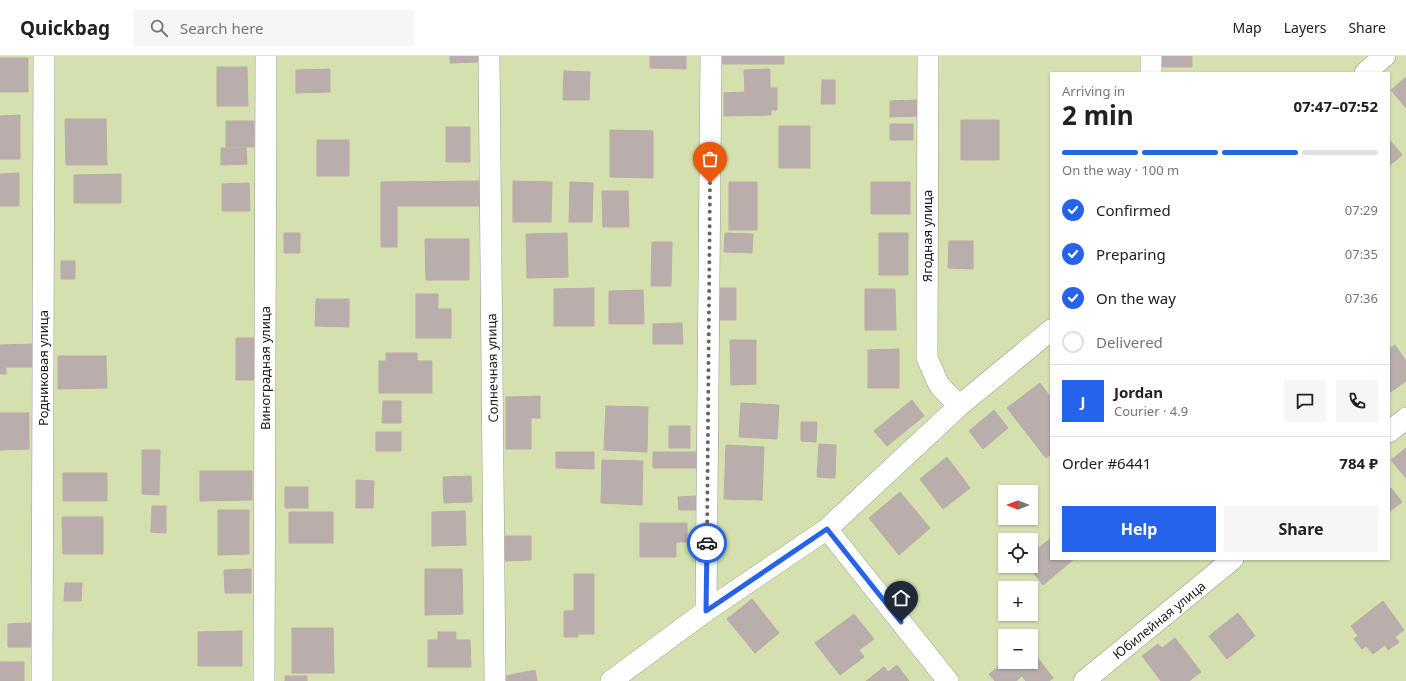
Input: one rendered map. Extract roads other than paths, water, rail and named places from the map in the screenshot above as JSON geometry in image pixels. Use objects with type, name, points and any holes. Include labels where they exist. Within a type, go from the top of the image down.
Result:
[{"type":"street","name":"Родниковая улица","points":[[42,681],[44,56]]},
{"type":"street","name":"Виноградная улица","points":[[264,681],[266,56]]},
{"type":"street","name":"Солнечная улица","points":[[489,56],[495,681]]},
{"type":"street","points":[[706,611],[711,56]]},
{"type":"street","name":"Ягодная улица","points":[[928,56],[927,358],[939,385],[959,406]]},
{"type":"street","points":[[1151,56],[1151,72]]},
{"type":"street","points":[[1366,67],[1385,56]]},
{"type":"street","points":[[611,681],[706,611],[827,529],[959,406],[1050,331]]},
{"type":"street","points":[[1390,431],[1406,418]]},
{"type":"street","points":[[827,529],[948,681]]},
{"type":"street","name":"Юбилейная улица","points":[[1084,681],[1232,560]]}]
